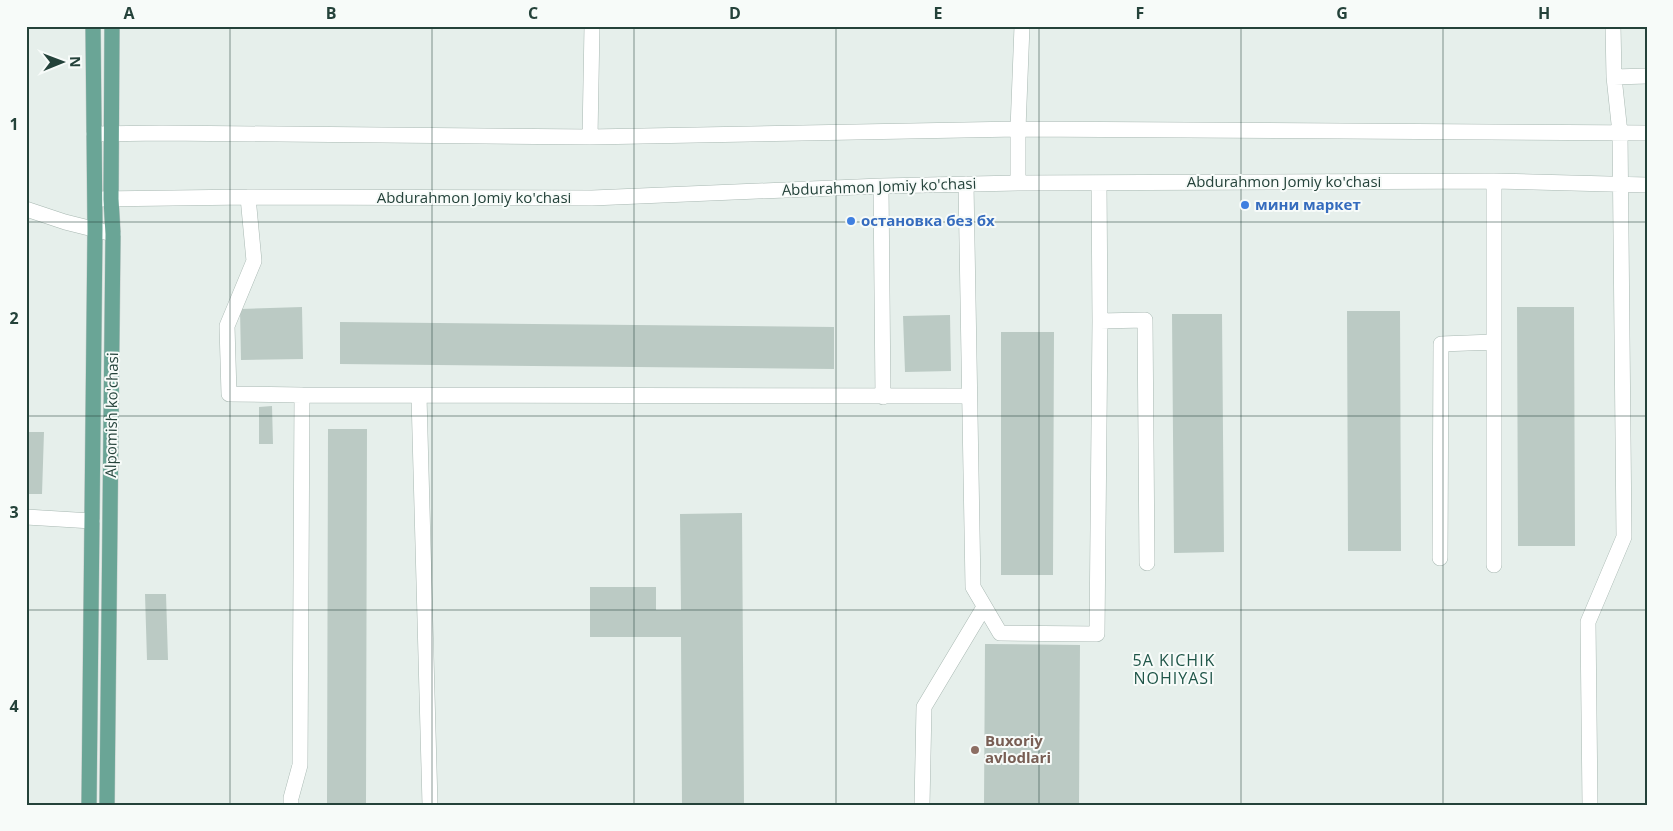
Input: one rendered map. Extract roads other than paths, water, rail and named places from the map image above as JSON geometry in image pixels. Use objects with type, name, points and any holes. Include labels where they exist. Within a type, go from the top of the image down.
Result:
[{"type":"main road","points":[[89,805],[95,229],[93,26]]},
{"type":"main road","name":"Alpomish ko'chasi","points":[[108,805],[114,234],[111,102],[112,26]]},
{"type":"street","points":[[590,138],[592,26]]},
{"type":"street","points":[[1018,183],[1022,26]]},
{"type":"street","points":[[1590,805],[1588,622],[1624,537],[1620,133],[1614,77],[1613,26]]},
{"type":"street","points":[[1614,77],[1647,76]]},
{"type":"street","points":[[94,134],[590,138],[1018,129],[1647,133]]},
{"type":"street","points":[[1494,181],[1494,565]]},
{"type":"street","name":"Abdurahmon Jomiy ko'chasi","points":[[94,199],[248,197],[592,198],[881,186],[1018,183],[1494,181],[1647,185]]},
{"type":"street","points":[[966,184],[973,586],[1000,633],[1097,634],[1100,320],[1099,183]]},
{"type":"street","points":[[881,186],[883,397]]},
{"type":"street","points":[[248,197],[254,261],[227,326],[229,394],[969,396]]},
{"type":"street","points":[[26,209],[65,222],[114,234]]},
{"type":"street","points":[[1100,320],[1145,320],[1147,563]]},
{"type":"street","points":[[1440,558],[1441,344],[1494,342]]},
{"type":"street","points":[[291,805],[291,798],[300,765],[302,395]]},
{"type":"street","points":[[419,396],[430,805]]},
{"type":"street","points":[[26,517],[92,521]]},
{"type":"street","points":[[922,805],[924,707],[984,607]]},
{"type":"place","name":"мини маркет","points":[[1245,205]]},
{"type":"place","name":"остановка без бх","points":[[851,221]]},
{"type":"place","name":"Buxoriy avlodlari","points":[[975,750]]},
{"type":"district","name":"5A KICHIK NOHIYASI","points":[[1174,669]]}]
